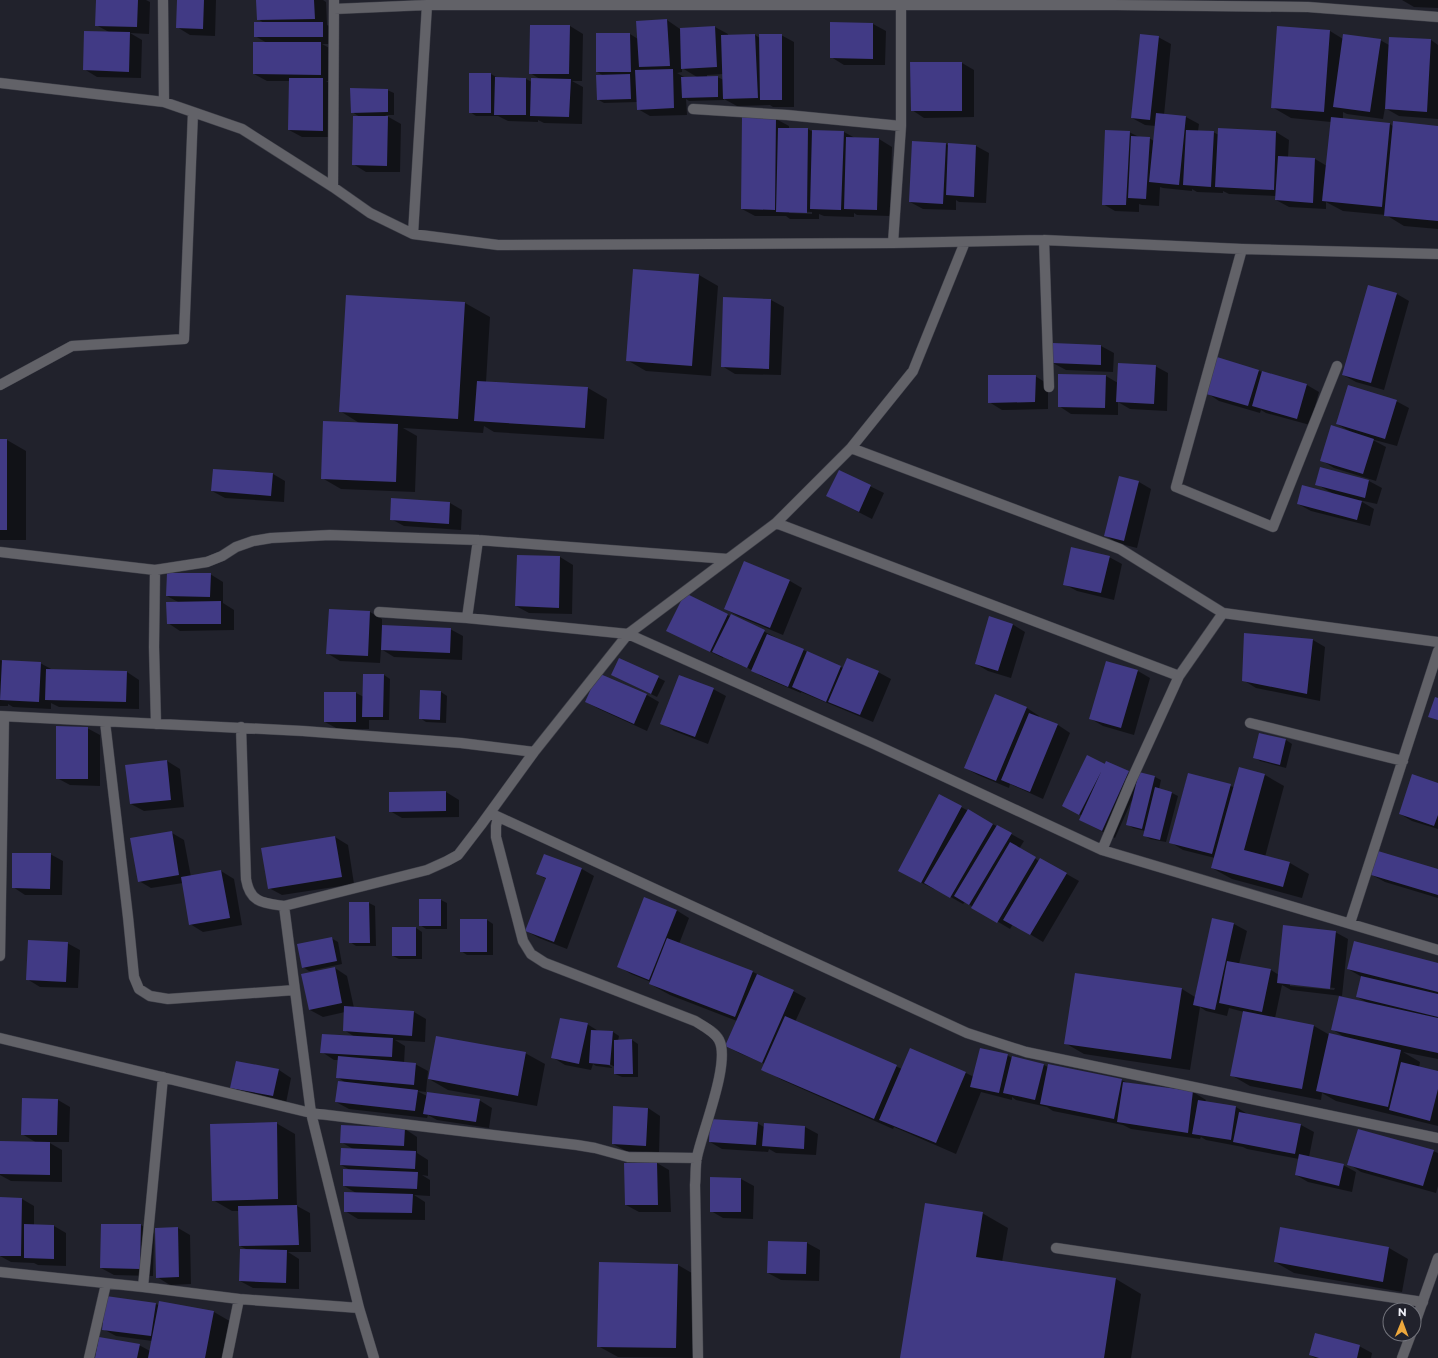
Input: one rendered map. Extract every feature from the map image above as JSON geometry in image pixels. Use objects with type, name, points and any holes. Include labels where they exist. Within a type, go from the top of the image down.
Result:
[{"type":"street","points":[[163,0],[164,102]]},
{"type":"street","points":[[893,243],[901,126],[901,2]]},
{"type":"street","points":[[333,187],[334,5],[901,2],[1116,4],[1308,3],[1438,17]]},
{"type":"street","points":[[413,234],[427,5]]},
{"type":"street","points":[[0,83],[164,102],[242,129],[333,187],[370,213],[413,234],[498,245],[893,243],[1044,240],[1242,249],[1438,254]]},
{"type":"street","points":[[693,109],[787,115],[901,126]]},
{"type":"street","points":[[0,385],[72,346],[184,340],[193,112]]},
{"type":"street","points":[[1044,240],[1049,387]]},
{"type":"street","points":[[241,727],[246,879],[248,890],[254,898],[263,903],[284,906],[427,870],[447,862],[458,854],[494,815],[534,752],[628,634],[776,523],[851,448],[913,371],[965,242]]},
{"type":"street","points":[[1242,249],[1176,487],[1273,528],[1337,366]]},
{"type":"street","points":[[851,448],[1120,549],[1223,613],[1438,642]]},
{"type":"street","points":[[776,523],[1179,676]]},
{"type":"street","points":[[0,552],[155,570],[207,562],[222,556],[236,547],[271,538],[330,535],[478,540],[728,559]]},
{"type":"street","points":[[467,618],[478,540]]},
{"type":"street","points":[[155,570],[154,647],[156,724]]},
{"type":"street","points":[[379,612],[467,618],[628,634],[874,744],[1102,850],[1438,950]]},
{"type":"street","points":[[1102,850],[1131,781],[1179,676],[1223,613]]},
{"type":"street","points":[[1350,923],[1438,651]]},
{"type":"street","points":[[0,956],[2,716],[105,722],[241,727],[446,741],[534,752]]},
{"type":"street","points":[[105,722],[134,976],[139,989],[150,996],[168,1000],[295,990]]},
{"type":"street","points":[[1250,723],[1403,761]]},
{"type":"street","points":[[494,815],[967,1033],[1026,1052],[1438,1138]]},
{"type":"street","points":[[494,815],[496,837],[523,941],[531,954],[545,963],[695,1020],[709,1030],[719,1040],[722,1052],[720,1073],[697,1158],[695,1185],[698,1358]]},
{"type":"street","points":[[284,906],[311,1112],[359,1308],[374,1358]]},
{"type":"street","points":[[0,1038],[311,1112],[577,1145],[595,1148],[628,1157],[697,1158]]},
{"type":"street","points":[[143,1287],[163,1077]]},
{"type":"street","points":[[1056,1248],[1423,1302],[1438,1258]]},
{"type":"street","points":[[0,1272],[143,1287],[238,1299],[359,1308]]},
{"type":"street","points":[[89,1358],[106,1284]]},
{"type":"street","points":[[227,1358],[238,1299]]},
{"type":"street","points":[[1402,1358],[1408,1342]]},
{"type":"building","points":[[96,0],[138,0],[137,27],[95,26]]},
{"type":"building","points":[[177,0],[204,0],[203,29],[176,28]]},
{"type":"building","points":[[256,0],[314,0],[315,19],[257,20]]},
{"type":"building","points":[[667,19],[670,66],[639,67],[636,21]]},
{"type":"building","points":[[254,22],[323,22],[323,37],[254,37]]},
{"type":"building","points":[[830,22],[873,23],[873,59],[830,58]]},
{"type":"building","points":[[530,25],[570,25],[569,74],[529,74]]},
{"type":"building","points":[[715,26],[717,67],[681,69],[680,28]]},
{"type":"building","points":[[1277,26],[1330,30],[1324,112],[1271,108]]},
{"type":"building","points":[[84,31],[130,32],[129,72],[83,70]]},
{"type":"building","points":[[596,33],[630,33],[631,72],[596,72]]},
{"type":"building","points":[[755,34],[758,98],[723,99],[721,35]]},
{"type":"building","points":[[759,34],[782,34],[782,100],[760,100]]},
{"type":"building","points":[[1140,34],[1159,36],[1150,120],[1131,118]]},
{"type":"building","points":[[1343,34],[1381,39],[1370,112],[1333,107]]},
{"type":"building","points":[[1389,37],[1431,39],[1427,112],[1385,109]]},
{"type":"building","points":[[253,42],[321,42],[321,75],[253,74]]},
{"type":"building","points":[[910,62],[962,62],[962,111],[911,111]]},
{"type":"building","points":[[673,69],[674,108],[637,110],[635,70]]},
{"type":"building","points":[[469,73],[491,73],[491,113],[469,113]]},
{"type":"building","points":[[630,74],[631,99],[597,100],[596,75]]},
{"type":"building","points":[[718,76],[718,97],[682,98],[681,77]]},
{"type":"building","points":[[495,77],[526,78],[526,115],[494,115]]},
{"type":"building","points":[[289,78],[323,78],[323,131],[288,130]]},
{"type":"building","points":[[531,78],[571,79],[569,117],[530,116]]},
{"type":"building","points":[[350,88],[388,89],[388,112],[351,113]]},
{"type":"building","points":[[1156,113],[1186,116],[1179,185],[1149,182]]},
{"type":"building","points":[[353,116],[388,116],[387,166],[352,165]]},
{"type":"building","points":[[742,117],[776,118],[775,210],[741,209]]},
{"type":"building","points":[[1331,117],[1390,123],[1382,207],[1322,201]]},
{"type":"building","points":[[1393,121],[1438,126],[1438,221],[1384,216]]},
{"type":"building","points":[[778,128],[808,128],[807,213],[776,212]]},
{"type":"building","points":[[1218,128],[1276,131],[1274,190],[1215,187]]},
{"type":"building","points":[[812,130],[844,131],[841,210],[810,209]]},
{"type":"building","points":[[1105,130],[1130,131],[1126,205],[1102,205]]},
{"type":"building","points":[[1186,130],[1214,131],[1211,187],[1183,185]]},
{"type":"building","points":[[1131,136],[1150,137],[1146,199],[1128,198]]},
{"type":"building","points":[[846,137],[879,138],[877,210],[844,209]]},
{"type":"building","points":[[912,141],[946,143],[943,204],[909,202]]},
{"type":"building","points":[[948,143],[976,145],[974,197],[946,195]]},
{"type":"building","points":[[1278,156],[1315,158],[1313,203],[1275,200]]},
{"type":"building","points":[[633,269],[699,274],[692,366],[626,361]]},
{"type":"building","points":[[1368,285],[1397,293],[1371,383],[1342,375]]},
{"type":"building","points":[[346,295],[465,302],[458,419],[339,412]]},
{"type":"building","points":[[723,297],[771,299],[769,369],[721,367]]},
{"type":"building","points":[[1053,343],[1101,345],[1101,365],[1052,363]]},
{"type":"building","points":[[1217,357],[1259,370],[1248,406],[1206,394]]},
{"type":"building","points":[[1118,363],[1156,365],[1154,404],[1116,402]]},
{"type":"building","points":[[1262,371],[1307,384],[1297,419],[1252,406]]},
{"type":"building","points":[[1058,374],[1106,375],[1105,408],[1058,407]]},
{"type":"building","points":[[988,375],[1036,375],[1035,402],[988,403]]},
{"type":"building","points":[[477,381],[588,387],[585,428],[474,421]]},
{"type":"building","points":[[1348,385],[1397,400],[1385,439],[1336,424]]},
{"type":"building","points":[[323,421],[398,424],[396,482],[321,479]]},
{"type":"building","points":[[1331,425],[1374,439],[1363,474],[1320,461]]},
{"type":"building","points":[[0,439],[7,439],[7,530],[0,530]]},
{"type":"building","points":[[1320,467],[1369,480],[1365,498],[1315,485]]},
{"type":"building","points":[[213,469],[273,473],[271,496],[211,491]]},
{"type":"building","points":[[839,470],[871,485],[859,512],[826,496]]},
{"type":"building","points":[[1119,476],[1139,481],[1124,541],[1104,536]]},
{"type":"building","points":[[1302,485],[1362,501],[1357,520],[1297,504]]},
{"type":"building","points":[[391,498],[450,502],[449,524],[390,520]]},
{"type":"building","points":[[1071,547],[1110,556],[1101,593],[1063,585]]},
{"type":"building","points":[[517,555],[560,556],[559,608],[515,606]]},
{"type":"building","points":[[744,561],[790,580],[770,628],[724,609]]},
{"type":"building","points":[[167,573],[211,573],[210,597],[166,596]]},
{"type":"building","points":[[685,593],[728,614],[710,652],[666,631]]},
{"type":"building","points":[[221,601],[221,624],[167,624],[166,602]]},
{"type":"building","points":[[329,609],[370,611],[368,656],[326,654]]},
{"type":"building","points":[[731,614],[765,630],[747,668],[712,652]]},
{"type":"building","points":[[989,616],[1013,624],[998,671],[975,664]]},
{"type":"building","points":[[382,625],[451,628],[450,653],[381,650]]},
{"type":"building","points":[[1244,633],[1313,639],[1307,694],[1242,681]]},
{"type":"building","points":[[767,634],[804,649],[788,687],[751,671]]},
{"type":"building","points":[[807,651],[841,666],[826,702],[792,687]]},
{"type":"building","points":[[619,658],[659,676],[651,694],[611,675]]},
{"type":"building","points":[[847,658],[879,671],[860,715],[828,702]]},
{"type":"building","points":[[2,660],[41,662],[39,702],[0,700]]},
{"type":"building","points":[[1106,661],[1138,670],[1121,728],[1089,719]]},
{"type":"building","points":[[46,669],[127,671],[126,702],[45,700]]},
{"type":"building","points":[[598,673],[647,694],[634,724],[585,702]]},
{"type":"building","points":[[363,674],[384,674],[383,717],[362,717]]},
{"type":"building","points":[[679,675],[714,688],[695,737],[660,724]]},
{"type":"building","points":[[420,690],[441,691],[440,720],[419,719]]},
{"type":"building","points":[[324,692],[356,692],[356,722],[324,722]]},
{"type":"building","points":[[995,694],[1027,707],[996,781],[964,768]]},
{"type":"building","points":[[1435,697],[1438,698],[1438,720],[1428,717]]},
{"type":"building","points":[[1029,713],[1058,724],[1030,792],[1001,780]]},
{"type":"building","points":[[56,726],[88,727],[88,779],[56,779]]},
{"type":"building","points":[[1259,733],[1286,739],[1280,765],[1253,758]]},
{"type":"building","points":[[1087,755],[1105,764],[1079,815],[1062,806]]},
{"type":"building","points":[[167,760],[171,800],[130,804],[125,765]]},
{"type":"building","points":[[1106,761],[1129,771],[1102,831],[1079,820]]},
{"type":"building","points":[[1239,767],[1265,774],[1244,850],[1290,862],[1283,887],[1211,868]]},
{"type":"building","points":[[1139,772],[1155,776],[1142,829],[1126,825]]},
{"type":"building","points":[[1188,773],[1231,784],[1212,854],[1169,843]]},
{"type":"building","points":[[1412,774],[1438,783],[1438,815],[1434,826],[1399,814]]},
{"type":"building","points":[[1155,787],[1172,792],[1160,840],[1143,836]]},
{"type":"building","points":[[446,791],[446,811],[389,812],[389,792]]},
{"type":"building","points":[[939,794],[962,806],[921,883],[898,871]]},
{"type":"building","points":[[968,809],[993,824],[950,898],[924,883]]},
{"type":"building","points":[[997,825],[1012,833],[969,905],[954,896]]},
{"type":"building","points":[[172,831],[179,875],[138,882],[130,838]]},
{"type":"building","points":[[335,836],[342,877],[268,889],[261,848]]},
{"type":"building","points":[[1010,842],[1036,857],[997,923],[971,908]]},
{"type":"building","points":[[1378,851],[1438,869],[1438,895],[1371,875]]},
{"type":"building","points":[[12,853],[51,853],[50,889],[12,888]]},
{"type":"building","points":[[544,854],[582,868],[554,942],[525,931],[546,878],[536,874]]},
{"type":"building","points":[[1040,858],[1067,873],[1030,935],[1003,920]]},
{"type":"building","points":[[221,870],[230,918],[189,925],[181,877]]},
{"type":"building","points":[[644,897],[677,910],[649,980],[617,967]]},
{"type":"building","points":[[419,899],[441,899],[441,926],[419,926]]},
{"type":"building","points":[[349,902],[369,902],[370,943],[349,943]]},
{"type":"building","points":[[1212,918],[1234,923],[1215,1010],[1193,1005]]},
{"type":"building","points":[[460,919],[487,919],[487,952],[460,952]]},
{"type":"building","points":[[1283,925],[1336,931],[1330,989],[1277,983]]},
{"type":"building","points":[[392,927],[416,927],[416,956],[392,956]]},
{"type":"building","points":[[332,937],[337,961],[302,968],[297,944]]},
{"type":"building","points":[[667,938],[753,971],[735,1017],[649,984]]},
{"type":"building","points":[[28,940],[68,942],[66,982],[26,980]]},
{"type":"building","points":[[1354,941],[1438,963],[1438,992],[1347,969]]},
{"type":"building","points":[[1227,961],[1271,969],[1262,1012],[1219,1003]]},
{"type":"building","points":[[335,967],[342,1003],[309,1010],[301,974]]},
{"type":"building","points":[[1075,973],[1182,988],[1171,1059],[1064,1044]]},
{"type":"building","points":[[757,974],[794,990],[762,1063],[725,1046]]},
{"type":"building","points":[[1361,976],[1438,994],[1438,1017],[1356,997]]},
{"type":"building","points":[[1339,996],[1438,1018],[1438,1053],[1331,1030]]},
{"type":"building","points":[[344,1006],[414,1011],[412,1036],[343,1031]]},
{"type":"building","points":[[1243,1011],[1314,1025],[1302,1089],[1230,1076]]},
{"type":"building","points":[[785,1016],[897,1065],[874,1119],[761,1070]]},
{"type":"building","points":[[560,1018],[588,1023],[579,1064],[551,1058]]},
{"type":"building","points":[[591,1030],[613,1031],[610,1065],[589,1063]]},
{"type":"building","points":[[1329,1033],[1401,1050],[1388,1107],[1316,1091]]},
{"type":"building","points":[[322,1034],[393,1038],[392,1057],[320,1053]]},
{"type":"building","points":[[436,1036],[526,1052],[518,1096],[428,1079]]},
{"type":"building","points":[[632,1039],[633,1074],[614,1074],[614,1040]]},
{"type":"building","points":[[910,1048],[966,1072],[936,1143],[879,1120]]},
{"type":"building","points":[[980,1048],[1008,1054],[999,1093],[970,1087]]},
{"type":"building","points":[[338,1056],[416,1063],[414,1085],[336,1078]]},
{"type":"building","points":[[1012,1056],[1044,1064],[1035,1100],[1003,1093]]},
{"type":"building","points":[[236,1061],[279,1069],[273,1096],[230,1088]]},
{"type":"building","points":[[1401,1062],[1438,1071],[1438,1089],[1430,1121],[1389,1110]]},
{"type":"building","points":[[1048,1064],[1122,1079],[1114,1119],[1040,1104]]},
{"type":"building","points":[[338,1081],[418,1090],[415,1111],[335,1102]]},
{"type":"building","points":[[1123,1082],[1193,1091],[1188,1133],[1117,1122]]},
{"type":"building","points":[[427,1092],[480,1099],[476,1122],[423,1114]]},
{"type":"building","points":[[22,1098],[58,1099],[57,1135],[21,1135]]},
{"type":"building","points":[[1198,1100],[1236,1106],[1231,1140],[1192,1134]]},
{"type":"building","points":[[613,1106],[648,1108],[646,1146],[612,1144]]},
{"type":"building","points":[[1239,1112],[1301,1124],[1295,1154],[1233,1142]]},
{"type":"building","points":[[710,1119],[758,1122],[756,1145],[709,1142]]},
{"type":"building","points":[[277,1122],[278,1199],[212,1201],[210,1124]]},
{"type":"building","points":[[764,1123],[805,1126],[804,1149],[762,1146]]},
{"type":"building","points":[[341,1125],[405,1128],[404,1146],[340,1143]]},
{"type":"building","points":[[1358,1129],[1434,1150],[1423,1186],[1347,1165]]},
{"type":"building","points":[[0,1141],[50,1142],[50,1175],[0,1174]]},
{"type":"building","points":[[341,1148],[416,1151],[415,1169],[340,1165]]},
{"type":"building","points":[[1299,1154],[1344,1164],[1339,1186],[1295,1175]]},
{"type":"building","points":[[657,1162],[658,1205],[625,1205],[624,1163]]},
{"type":"building","points":[[343,1169],[418,1172],[417,1189],[343,1186]]},
{"type":"building","points":[[710,1177],[741,1178],[741,1212],[710,1212]]},
{"type":"building","points":[[344,1192],[413,1194],[412,1213],[344,1212]]},
{"type":"building","points":[[0,1197],[22,1198],[21,1256],[0,1256]]},
{"type":"building","points":[[925,1203],[983,1212],[976,1257],[1116,1278],[1104,1358],[900,1358]]},
{"type":"building","points":[[297,1205],[299,1245],[239,1246],[238,1206]]},
{"type":"building","points":[[24,1224],[54,1225],[54,1259],[24,1258]]},
{"type":"building","points":[[101,1224],[141,1224],[140,1269],[100,1268]]},
{"type":"building","points":[[178,1227],[179,1277],[156,1278],[155,1228]]},
{"type":"building","points":[[1280,1227],[1389,1247],[1383,1282],[1274,1262]]},
{"type":"building","points":[[768,1241],[807,1242],[806,1274],[767,1273]]},
{"type":"building","points":[[240,1249],[287,1250],[286,1283],[239,1281]]},
{"type":"building","points":[[599,1262],[678,1264],[676,1348],[597,1347]]},
{"type":"building","points":[[106,1296],[156,1303],[151,1336],[102,1330]]},
{"type":"building","points":[[159,1301],[214,1311],[205,1358],[148,1358]]},
{"type":"building","points":[[1315,1333],[1360,1345],[1357,1358],[1319,1358],[1309,1355]]},
{"type":"building","points":[[99,1337],[140,1344],[137,1358],[95,1358]]}]
